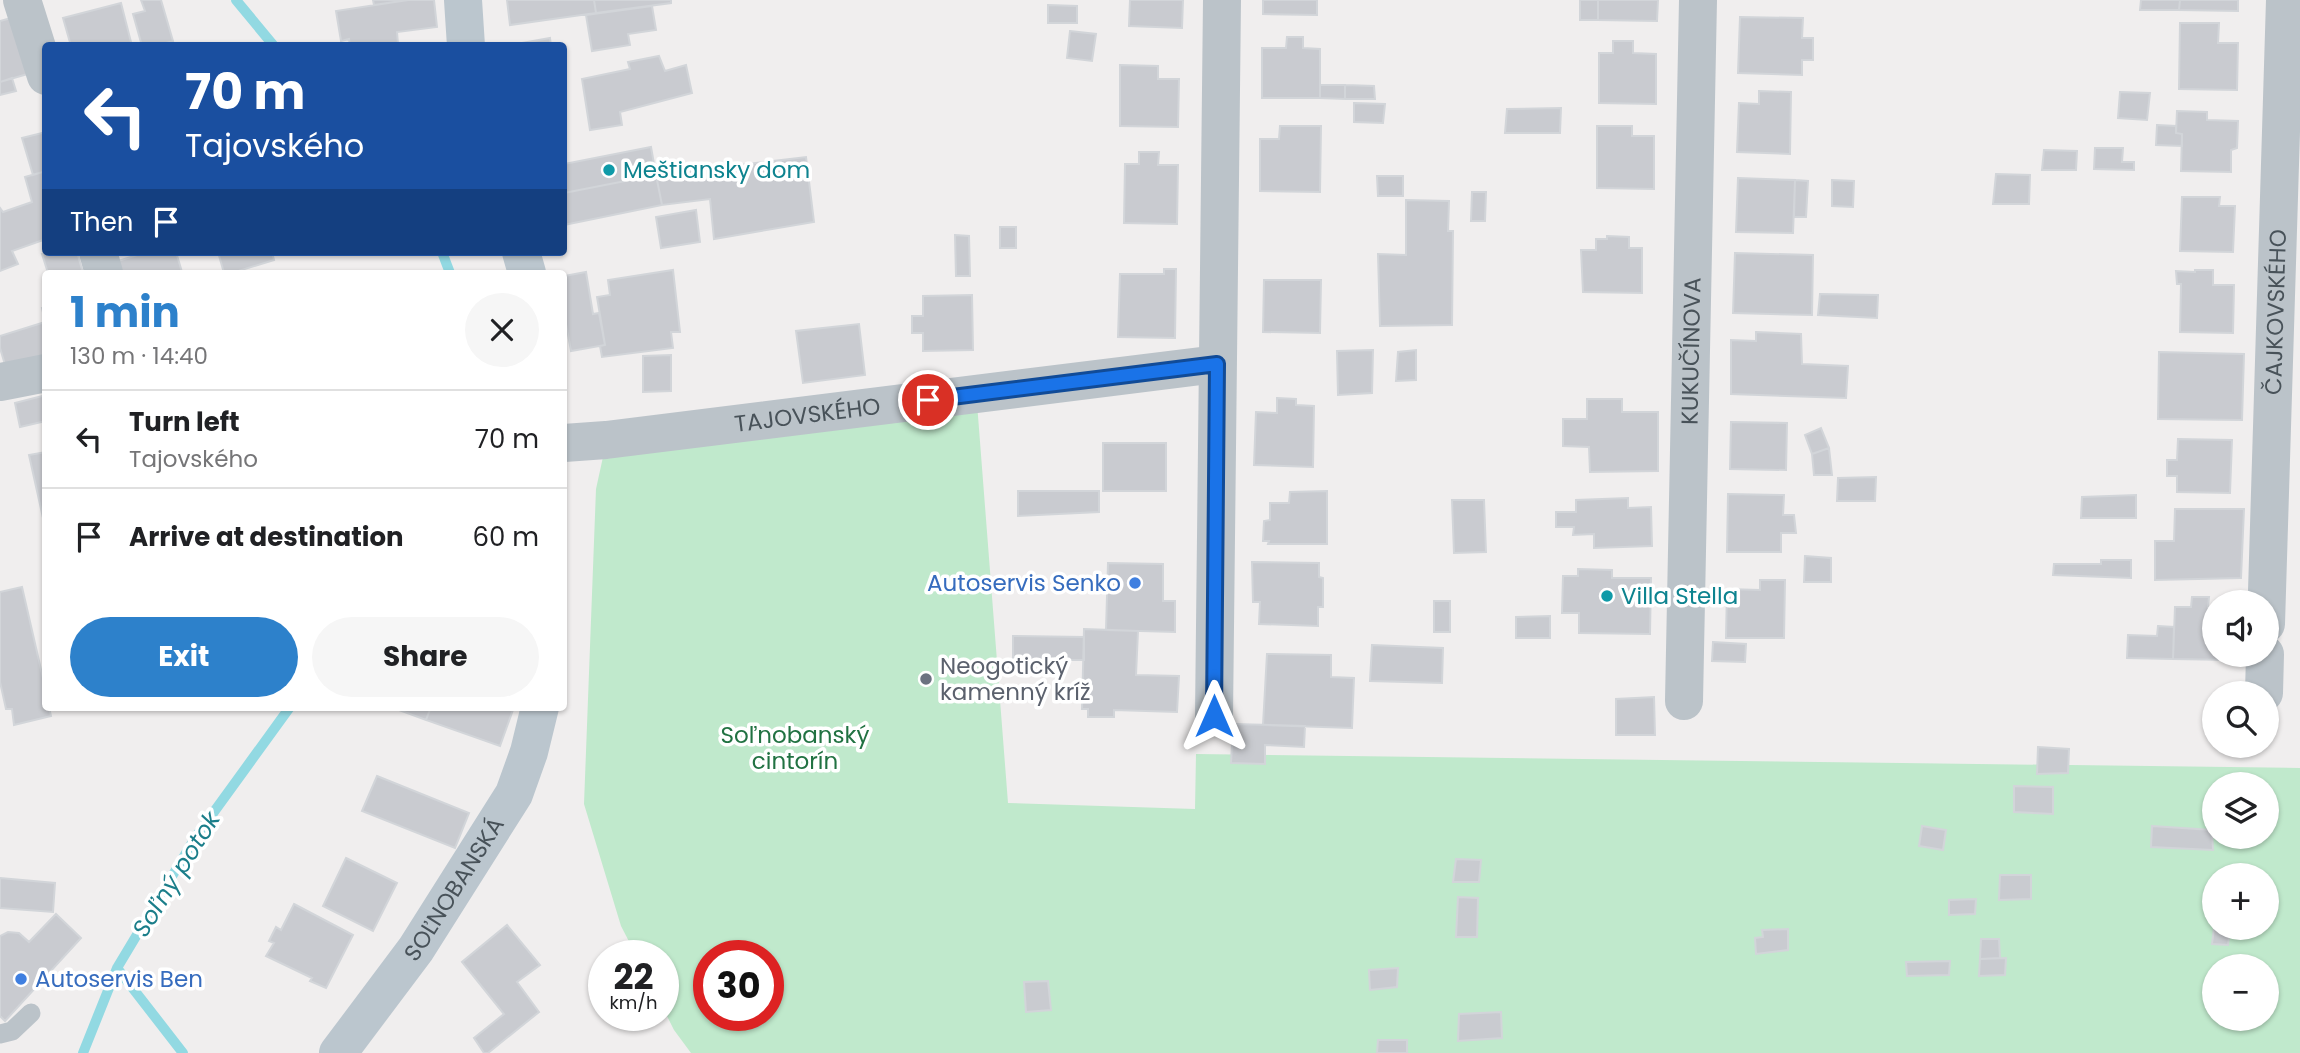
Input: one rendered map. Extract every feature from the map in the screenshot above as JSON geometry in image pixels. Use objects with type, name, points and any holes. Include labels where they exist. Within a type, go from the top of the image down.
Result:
[{"type":"street","points":[[22,0],[42,63]]},
{"type":"street","points":[[463,0],[466,42]]},
{"type":"street","points":[[1214,716],[1222,0]]},
{"type":"street","name":"KUKUČÍNOVA","points":[[1684,701],[1698,0]]},
{"type":"street","name":"ČAJKOVSKÉHO","points":[[2267,590],[2285,0]]},
{"type":"street","name":"TAJOVSKÉHO","points":[[567,443],[1217,364]]},
{"type":"street","points":[[0,382],[42,374]]},
{"type":"street","name":"SOĽNOBANSKÁ","points":[[338,1053],[416,949],[514,794],[529,752],[539,711]]},
{"type":"lane","points":[[0,1034],[12,1031],[31,1013]]},
{"type":"green space","name":"Soľnobanský cintorín","points":[[977,403],[1008,803],[1195,809],[1196,754],[2300,768],[2300,1053],[691,1053],[675,1031],[679,1031],[679,940],[628,940],[621,926],[584,804],[596,489],[603,457]]},
{"type":"building","points":[[141,0],[161,0],[173,41],[141,42],[133,14],[145,11]]},
{"type":"building","points":[[373,0],[408,0],[374,5]]},
{"type":"building","points":[[408,0],[434,0],[437,27],[397,32],[398,42],[349,42],[349,39],[341,41],[336,11]]},
{"type":"building","points":[[507,0],[594,0],[596,13],[510,25]]},
{"type":"building","points":[[594,0],[671,0],[671,3],[596,13]]},
{"type":"building","points":[[1130,0],[1183,0],[1182,28],[1129,26]]},
{"type":"building","points":[[1263,0],[1317,0],[1317,15],[1263,14]]},
{"type":"building","points":[[1580,0],[1598,0],[1598,20],[1580,20]]},
{"type":"building","points":[[1598,0],[1658,0],[1657,21],[1598,20]]},
{"type":"building","points":[[2141,0],[2180,0],[2179,10],[2140,10]]},
{"type":"building","points":[[2180,0],[2238,0],[2238,11],[2179,10]]},
{"type":"building","points":[[121,3],[131,42],[70,42],[63,18]]},
{"type":"building","points":[[1048,5],[1077,6],[1077,23],[1048,23]]},
{"type":"building","points":[[652,6],[656,30],[628,34],[630,45],[592,51],[586,15]]},
{"type":"building","points":[[1740,17],[1803,18],[1802,38],[1813,38],[1813,60],[1802,60],[1802,75],[1738,73]]},
{"type":"building","points":[[11,18],[31,73],[0,82],[0,21]]},
{"type":"building","points":[[2180,23],[2219,23],[2218,43],[2238,43],[2237,90],[2179,89]]},
{"type":"building","points":[[1070,31],[1096,34],[1092,61],[1067,58]]},
{"type":"building","points":[[1287,37],[1303,37],[1303,48],[1320,49],[1320,98],[1262,98],[1262,48],[1286,48]]},
{"type":"building","points":[[550,38],[550,42],[528,42]]},
{"type":"building","points":[[1613,41],[1633,41],[1633,53],[1656,54],[1656,104],[1599,103],[1599,53],[1613,53]]},
{"type":"building","points":[[659,56],[665,71],[686,65],[692,93],[620,112],[622,125],[590,130],[582,79],[630,69],[628,62]]},
{"type":"building","points":[[1120,65],[1158,66],[1158,79],[1179,79],[1178,127],[1120,126]]},
{"type":"building","points":[[12,78],[16,91],[0,95],[0,82]]},
{"type":"building","points":[[1320,85],[1345,85],[1345,99],[1320,98]]},
{"type":"building","points":[[1345,85],[1374,86],[1375,99],[1345,99]]},
{"type":"building","points":[[1759,91],[1791,92],[1790,154],[1737,152],[1739,103],[1759,104]]},
{"type":"building","points":[[2120,92],[2150,93],[2147,120],[2118,118]]},
{"type":"building","points":[[1354,103],[1385,104],[1383,123],[1354,122]]},
{"type":"building","points":[[1561,108],[1560,133],[1505,133],[1507,109]]},
{"type":"building","points":[[2177,111],[2207,112],[2207,120],[2238,121],[2237,148],[2231,150],[2231,172],[2181,171],[2182,134],[2176,133]]},
{"type":"building","points":[[2157,125],[2176,126],[2176,133],[2182,134],[2182,146],[2156,145]]},
{"type":"building","points":[[1280,126],[1321,126],[1320,192],[1260,191],[1260,139],[1279,139]]},
{"type":"building","points":[[1597,126],[1632,126],[1632,136],[1654,136],[1654,189],[1597,188]]},
{"type":"building","points":[[42,133],[42,172],[33,175],[22,138]]},
{"type":"building","name":"Meštiansky dom","points":[[651,147],[656,175],[567,192],[567,163]]},
{"type":"building","points":[[2095,148],[2123,148],[2122,162],[2134,162],[2134,170],[2094,169]]},
{"type":"building","points":[[2044,150],[2077,151],[2076,170],[2042,170]]},
{"type":"building","points":[[1139,152],[1159,152],[1158,165],[1178,165],[1177,224],[1124,223],[1125,164],[1139,164]]},
{"type":"building","points":[[806,157],[814,222],[714,239],[710,199],[662,205],[656,175]]},
{"type":"building","points":[[42,172],[42,240],[12,251],[18,264],[0,271],[0,208],[3,212],[32,202],[25,177]]},
{"type":"building","points":[[1996,174],[2030,175],[2029,204],[1993,204]]},
{"type":"building","points":[[656,175],[662,205],[567,224],[567,192]]},
{"type":"building","points":[[1377,176],[1403,176],[1403,196],[1378,196]]},
{"type":"building","points":[[1738,178],[1795,180],[1793,233],[1736,232]]},
{"type":"building","points":[[1795,180],[1808,181],[1806,217],[1794,217]]},
{"type":"building","points":[[1832,180],[1854,181],[1853,207],[1832,206]]},
{"type":"building","points":[[1472,192],[1486,192],[1485,221],[1471,221]]},
{"type":"building","points":[[2182,197],[2220,197],[2219,206],[2235,206],[2233,252],[2180,251]]},
{"type":"building","points":[[1406,200],[1449,201],[1448,231],[1453,231],[1452,325],[1380,326],[1378,254],[1406,255]]},
{"type":"building","points":[[696,210],[700,242],[661,248],[656,217]]},
{"type":"building","points":[[1000,227],[1016,227],[1016,248],[1000,248]]},
{"type":"building","points":[[955,235],[969,236],[970,276],[956,276]]},
{"type":"building","points":[[1607,236],[1629,237],[1629,248],[1642,248],[1642,293],[1583,292],[1581,250],[1596,250],[1596,239],[1607,239]]},
{"type":"building","points":[[1735,253],[1813,255],[1812,315],[1733,313]]},
{"type":"building","points":[[43,256],[78,256],[82,270],[47,270]]},
{"type":"building","points":[[134,256],[177,256],[181,270],[120,270],[118,261]]},
{"type":"building","points":[[219,256],[273,256],[274,260],[242,270],[223,270]]},
{"type":"building","points":[[1164,269],[1176,269],[1175,338],[1118,337],[1120,274],[1164,274]]},
{"type":"building","points":[[673,270],[680,332],[671,332],[673,348],[602,357],[600,346],[605,345],[597,297],[610,295],[608,280]]},
{"type":"building","points":[[2213,270],[2213,285],[2234,285],[2233,333],[2180,332],[2181,284],[2177,284],[2176,271]]},
{"type":"building","points":[[586,272],[593,314],[599,313],[605,345],[571,351],[567,329],[567,275]]},
{"type":"building","points":[[1264,280],[1321,280],[1320,333],[1263,332]]},
{"type":"building","points":[[1820,294],[1878,295],[1877,318],[1818,315]]},
{"type":"building","points":[[972,295],[973,350],[923,351],[923,333],[912,333],[912,316],[923,316],[923,296]]},
{"type":"building","points":[[42,323],[42,368],[9,378],[0,348],[0,336]]},
{"type":"building","points":[[859,324],[865,375],[803,383],[796,331]]},
{"type":"building","points":[[1756,332],[1801,334],[1802,364],[1848,366],[1846,398],[1731,394],[1731,340],[1756,341]]},
{"type":"building","points":[[1373,350],[1372,393],[1338,395],[1337,351]]},
{"type":"building","points":[[1416,350],[1416,380],[1396,381],[1398,352]]},
{"type":"building","points":[[2159,352],[2244,354],[2242,420],[2158,419]]},
{"type":"building","points":[[671,355],[671,391],[643,392],[643,356]]},
{"type":"building","points":[[42,396],[42,422],[20,427],[15,403]]},
{"type":"building","points":[[1277,398],[1296,399],[1296,405],[1314,406],[1313,467],[1254,465],[1256,412],[1277,413]]},
{"type":"building","points":[[1587,399],[1622,399],[1622,412],[1658,412],[1658,471],[1590,472],[1589,447],[1563,446],[1563,419],[1587,419]]},
{"type":"building","points":[[1731,422],[1787,423],[1786,470],[1730,469]]},
{"type":"building","points":[[1821,428],[1829,448],[1812,454],[1805,435]]},
{"type":"building","points":[[2178,439],[2232,440],[2230,493],[2177,492],[2177,476],[2167,476],[2167,460],[2177,460]]},
{"type":"building","points":[[1103,443],[1166,443],[1166,491],[1103,491]]},
{"type":"building","points":[[1829,448],[1832,475],[1814,475],[1812,454]]},
{"type":"building","points":[[42,453],[42,514],[29,455]]},
{"type":"building","points":[[1876,477],[1875,501],[1837,501],[1838,478]]},
{"type":"building","points":[[1018,491],[1099,491],[1099,512],[1018,516]]},
{"type":"building","points":[[1327,491],[1327,544],[1268,544],[1269,541],[1263,541],[1264,521],[1270,520],[1270,503],[1289,503],[1290,492]]},
{"type":"building","points":[[1728,494],[1784,495],[1783,515],[1794,515],[1796,533],[1781,533],[1781,552],[1727,552]]},
{"type":"building","points":[[2136,495],[2136,518],[2081,518],[2082,497]]},
{"type":"building","points":[[1628,498],[1628,508],[1651,507],[1652,546],[1594,548],[1594,534],[1573,535],[1574,527],[1556,527],[1556,512],[1576,512],[1576,500]]},
{"type":"building","points":[[1452,500],[1484,500],[1486,552],[1454,553]]},
{"type":"building","points":[[2175,509],[2244,509],[2241,578],[2155,580],[2155,541],[2174,541]]},
{"type":"building","points":[[1805,556],[1831,558],[1831,582],[1804,582]]},
{"type":"building","points":[[2101,560],[2131,560],[2131,578],[2053,575],[2054,564],[2101,564]]},
{"type":"building","points":[[1252,562],[1319,563],[1319,577],[1323,578],[1323,607],[1318,607],[1318,626],[1259,624],[1260,602],[1253,602]]},
{"type":"building","name":"Autoservis Senko","points":[[1108,563],[1163,564],[1163,601],[1175,601],[1175,632],[1106,630]]},
{"type":"building","name":"Villa Stella","points":[[1578,569],[1612,570],[1612,578],[1651,578],[1650,634],[1579,633],[1579,613],[1562,613],[1563,576],[1578,576]]},
{"type":"building","points":[[1760,580],[1785,580],[1784,638],[1726,638],[1727,589],[1760,590]]},
{"type":"building","points":[[22,587],[42,674],[42,711],[50,711],[51,716],[14,725],[12,709],[6,709],[0,682],[0,592]]},
{"type":"building","points":[[2192,597],[2202,597],[2202,660],[2173,659],[2175,607],[2191,607]]},
{"type":"building","points":[[1434,601],[1450,601],[1450,632],[1434,632]]},
{"type":"building","points":[[1550,616],[1550,638],[1516,638],[1516,617]]},
{"type":"building","points":[[2158,626],[2174,627],[2173,659],[2127,658],[2128,635],[2157,636]]},
{"type":"building","points":[[1084,629],[1138,631],[1136,675],[1179,676],[1177,712],[1114,710],[1114,717],[1088,717],[1088,709],[1082,709]]},
{"type":"building","points":[[1013,636],[1084,637],[1084,660],[1013,660]]},
{"type":"building","points":[[1713,642],[1746,644],[1745,662],[1712,661]]},
{"type":"building","points":[[1372,645],[1443,648],[1442,683],[1370,681]]},
{"type":"building","points":[[1267,654],[1331,655],[1331,677],[1354,678],[1352,728],[1263,725]]},
{"type":"building","points":[[1654,697],[1655,735],[1616,735],[1616,699]]},
{"type":"building","points":[[402,711],[429,711],[426,720]]},
{"type":"building","points":[[429,711],[513,711],[500,746],[426,720]]},
{"type":"building","points":[[1233,724],[1305,726],[1304,747],[1265,745],[1265,764],[1231,763]]},
{"type":"building","points":[[2038,747],[2069,749],[2068,773],[2037,774]]},
{"type":"building","points":[[377,776],[469,813],[455,848],[362,811]]},
{"type":"building","points":[[2014,786],[2053,787],[2053,814],[2014,812]]},
{"type":"building","points":[[1922,826],[1946,830],[1943,850],[1919,846]]},
{"type":"building","points":[[2152,826],[2202,829],[2202,849],[2213,850],[2151,847]]},
{"type":"building","points":[[346,858],[397,883],[373,931],[323,906]]},
{"type":"building","points":[[1456,859],[1481,860],[1479,882],[1453,882]]},
{"type":"building","points":[[2000,875],[2031,875],[2031,899],[1999,900]]},
{"type":"building","points":[[0,878],[55,883],[53,912],[0,908]]},
{"type":"building","points":[[1458,897],[1478,898],[1477,937],[1456,937]]},
{"type":"building","points":[[1976,899],[1975,914],[1949,915],[1949,900]]},
{"type":"building","points":[[294,904],[353,935],[326,988],[310,981],[312,978],[266,956],[274,943],[269,941],[276,927],[281,930]]},
{"type":"building","name":"Autoservis Ben","points":[[56,914],[81,938],[5,1021],[0,1016],[0,936],[8,932],[19,933],[29,942]]},
{"type":"building","points":[[507,925],[540,965],[517,982],[539,1012],[488,1053],[484,1053],[474,1038],[504,1014],[462,962]]},
{"type":"building","points":[[1788,929],[1788,950],[1756,954],[1755,938],[1763,937],[1762,930]]},
{"type":"building","points":[[1981,939],[1999,939],[2000,958],[1980,959]]},
{"type":"building","points":[[2212,940],[2229,940],[2228,945],[2212,944]]},
{"type":"building","points":[[2006,958],[2005,975],[1979,976],[1980,959]]},
{"type":"building","points":[[1950,961],[1949,975],[1907,976],[1906,962]]},
{"type":"building","points":[[1398,968],[1397,987],[1370,990],[1369,970]]},
{"type":"building","points":[[1048,981],[1051,1010],[1026,1012],[1024,982]]},
{"type":"building","points":[[1501,1012],[1502,1038],[1458,1041],[1459,1014]]},
{"type":"building","points":[[1378,1040],[1407,1040],[1407,1053],[1377,1053]]},
{"type":"waterway","name":"Soľný potok","points":[[236,0],[271,42]]},
{"type":"waterway","name":"Soľný potok","points":[[444,256],[449,270]]},
{"type":"waterway","name":"Soľný potok","points":[[83,1053],[117,968],[195,838],[287,711]]},
{"type":"waterway","points":[[117,968],[183,1053]]},
{"type":"place","name":"Meštiansky dom","points":[[609,170]]},
{"type":"place","name":"Autoservis Senko","points":[[1135,583]]},
{"type":"place","name":"Villa Stella","points":[[1607,596]]},
{"type":"place","name":"Neogotický kamenný kríž","points":[[926,679]]},
{"type":"place","name":"Autoservis Ben","points":[[21,979]]},
{"type":"route","points":[[928,400],[1217,364],[1214,716]]}]
